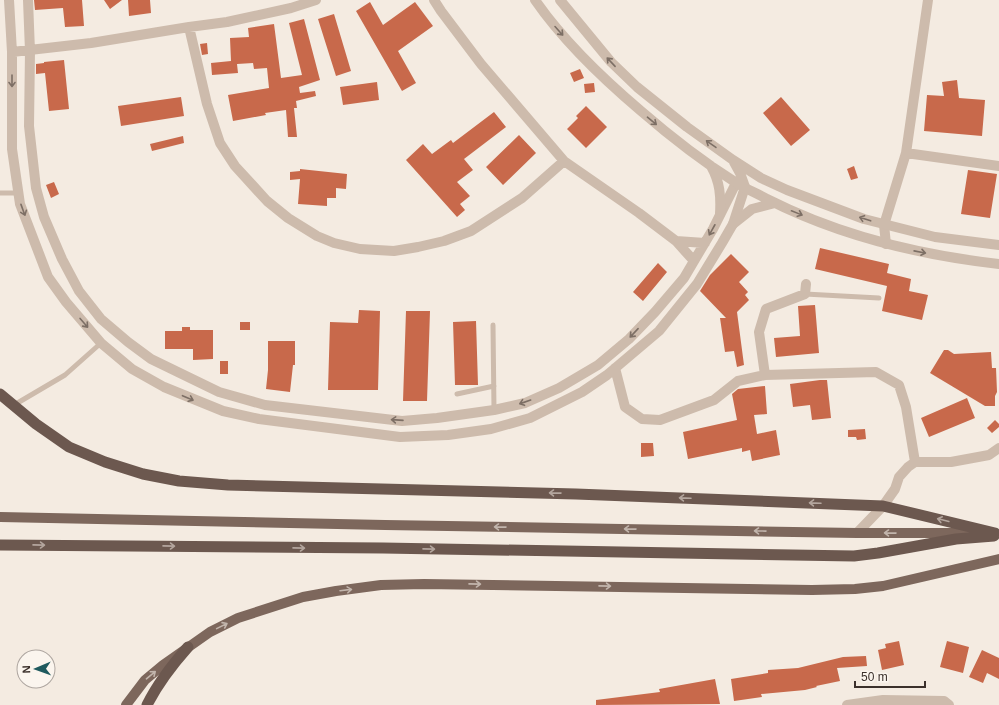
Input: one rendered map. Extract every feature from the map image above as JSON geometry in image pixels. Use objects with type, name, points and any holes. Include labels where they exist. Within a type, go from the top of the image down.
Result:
[{"type":"highway","points":[[0,394],[36,424],[69,447],[105,462],[143,474],[179,481],[228,485],[576,494],[883,506],[998,534]]},
{"type":"highway","points":[[0,545],[391,548],[854,556],[956,539],[998,534]]},
{"type":"highway","points":[[147,705],[157,685],[174,662],[188,647]]},
{"type":"main road","points":[[0,518],[385,526],[998,534]]},
{"type":"main road","points":[[126,705],[145,680],[163,665],[210,632],[238,618],[272,606],[303,597],[336,591],[381,585],[424,584],[854,590],[883,586],[999,559]]},
{"type":"street","points":[[9,0],[12,52],[12,149],[20,204],[48,277],[66,302],[102,342],[132,369],[164,387],[224,411],[259,419],[400,437],[448,434],[491,429],[530,418],[582,392],[615,368],[659,331],[696,284],[733,224],[752,209],[775,203]]},
{"type":"street","points":[[28,0],[30,51],[29,126],[36,188],[44,217],[62,259],[79,291],[101,320],[151,359],[219,392],[265,405],[402,421],[494,410],[525,403],[559,388],[598,365],[634,334],[684,278],[720,214],[741,183],[761,178]]},
{"type":"street","points":[[12,52],[91,43],[189,26],[227,22],[291,8],[316,0]]},
{"type":"street","points":[[434,0],[481,64],[564,161],[639,213],[676,241],[694,261]]},
{"type":"street","points":[[535,0],[549,20],[574,49],[616,90],[676,141],[710,164],[775,203],[812,219],[886,244],[955,259],[999,264]]},
{"type":"street","points":[[560,0],[611,62],[637,87],[687,127],[761,178],[864,220],[935,236],[999,245]]},
{"type":"street","points":[[886,244],[884,225],[906,153],[928,0]]},
{"type":"street","points":[[189,26],[207,104],[220,143],[235,166],[267,201],[288,218],[317,236],[334,243],[360,249],[394,251],[444,241],[471,231],[522,198],[564,161]]},
{"type":"street","points":[[906,153],[999,166]]},
{"type":"street","points":[[733,160],[741,183],[733,224]]},
{"type":"street","points":[[710,164],[717,176],[720,187],[720,214]]},
{"type":"street","points":[[676,241],[705,243]]},
{"type":"street","points":[[766,375],[759,332],[766,309],[806,289]]},
{"type":"street","points":[[615,368],[625,407],[642,419],[660,420],[714,400],[738,381],[766,375],[876,372],[899,385],[906,407],[915,462]]},
{"type":"street","points":[[856,533],[883,506],[895,489],[899,477],[915,462],[951,462],[989,455],[999,448]]},
{"type":"street","points":[[847,705],[883,700],[944,701],[949,705]]},
{"type":"lane","points":[[0,193],[19,193]]},
{"type":"lane","points":[[806,289],[879,298]]},
{"type":"lane","points":[[493,325],[494,410]]},
{"type":"lane","points":[[13,406],[65,374],[102,342]]},
{"type":"lane","points":[[457,394],[494,386]]},
{"type":"building","points":[[34,0],[82,0],[84,26],[65,27],[63,8],[35,10]]},
{"type":"building","points":[[104,0],[122,0],[110,9]]},
{"type":"building","points":[[128,0],[150,0],[151,13],[129,16]]},
{"type":"building","points":[[370,2],[383,25],[415,2],[433,26],[398,51],[416,83],[402,91],[356,11]]},
{"type":"building","points":[[334,14],[351,71],[336,76],[318,19]]},
{"type":"building","points":[[304,19],[320,80],[299,87],[300,93],[315,91],[316,96],[296,101],[297,108],[294,108],[297,137],[288,137],[286,110],[265,113],[266,115],[233,121],[228,95],[269,88],[267,68],[254,69],[253,63],[237,64],[238,73],[212,75],[211,63],[231,61],[230,38],[249,37],[248,28],[274,24],[281,78],[302,75],[289,23]]},
{"type":"building","points":[[207,43],[208,54],[202,55],[200,44]]},
{"type":"building","points":[[64,60],[69,109],[49,111],[45,73],[36,74],[36,64]]},
{"type":"building","points":[[580,69],[584,78],[574,82],[570,73]]},
{"type":"building","points":[[957,80],[959,98],[985,100],[982,136],[924,131],[927,95],[944,96],[942,82]]},
{"type":"building","points":[[377,82],[379,100],[343,105],[340,87]]},
{"type":"building","points":[[594,83],[595,92],[585,93],[584,84]]},
{"type":"building","points":[[181,97],[184,116],[121,126],[118,106]]},
{"type":"building","points":[[781,97],[810,130],[791,146],[763,113]]},
{"type":"building","points":[[586,106],[607,127],[586,148],[567,129],[578,118],[576,116]]},
{"type":"building","points":[[494,112],[506,127],[464,159],[473,170],[457,182],[470,196],[460,204],[465,210],[457,217],[406,160],[423,144],[432,154],[451,140],[453,143]]},
{"type":"building","points":[[519,135],[536,153],[503,185],[486,167]]},
{"type":"building","points":[[183,136],[184,143],[152,151],[150,144]]},
{"type":"building","points":[[854,166],[858,178],[851,180],[847,169]]},
{"type":"building","points":[[300,169],[347,174],[346,189],[336,188],[336,198],[327,198],[327,206],[298,204],[300,179],[290,180],[290,172],[300,171]]},
{"type":"building","points":[[968,170],[997,174],[990,218],[961,214]]},
{"type":"building","points":[[54,182],[59,194],[51,198],[46,185]]},
{"type":"building","points":[[820,248],[889,264],[887,273],[911,279],[909,291],[928,295],[922,320],[882,311],[887,286],[815,269]]},
{"type":"building","points":[[731,254],[749,272],[739,282],[748,292],[745,295],[749,300],[737,312],[744,365],[737,367],[734,351],[725,352],[720,318],[726,318],[700,291],[710,275]]},
{"type":"building","points":[[658,263],[667,272],[643,301],[633,292]]},
{"type":"building","points":[[815,305],[819,353],[776,357],[774,338],[800,336],[798,306]]},
{"type":"building","points":[[359,310],[380,311],[378,390],[328,390],[330,322],[358,323]]},
{"type":"building","points":[[406,311],[430,311],[427,401],[403,401]]},
{"type":"building","points":[[476,321],[478,385],[455,385],[453,322]]},
{"type":"building","points":[[240,322],[250,322],[250,330],[240,330]]},
{"type":"building","points":[[182,327],[190,327],[190,330],[213,330],[213,359],[193,360],[193,349],[165,349],[165,331],[182,331]]},
{"type":"building","points":[[268,341],[295,341],[295,365],[293,365],[290,392],[266,389],[268,370]]},
{"type":"building","points":[[944,350],[948,350],[954,354],[991,352],[992,368],[996,368],[997,392],[995,396],[995,406],[985,406],[930,373]]},
{"type":"building","points":[[220,361],[228,361],[228,374],[220,374]]},
{"type":"building","points":[[827,380],[831,418],[812,420],[810,405],[793,407],[790,384]]},
{"type":"building","points":[[765,386],[767,414],[754,415],[757,434],[776,430],[780,455],[752,461],[750,450],[742,452],[742,448],[688,459],[683,432],[737,420],[732,394],[738,389]]},
{"type":"building","points":[[967,398],[975,418],[929,437],[921,418]]},
{"type":"building","points":[[995,420],[999,424],[999,427],[992,433],[987,428]]},
{"type":"building","points":[[865,429],[866,439],[857,440],[856,437],[848,437],[848,430]]},
{"type":"building","points":[[641,443],[653,443],[654,456],[641,457]]},
{"type":"building","points":[[899,641],[904,665],[882,670],[878,650],[886,648],[885,644]]},
{"type":"building","points":[[947,641],[969,647],[963,673],[940,667]]},
{"type":"building","points":[[982,650],[999,658],[999,679],[987,673],[983,683],[969,677]]},
{"type":"building","points":[[866,656],[867,666],[837,668],[840,681],[805,690],[761,694],[762,697],[734,701],[731,679],[768,673],[768,670],[798,668],[843,657]]},
{"type":"building","points":[[715,679],[720,704],[596,705],[596,700],[660,692],[659,689]]}]
